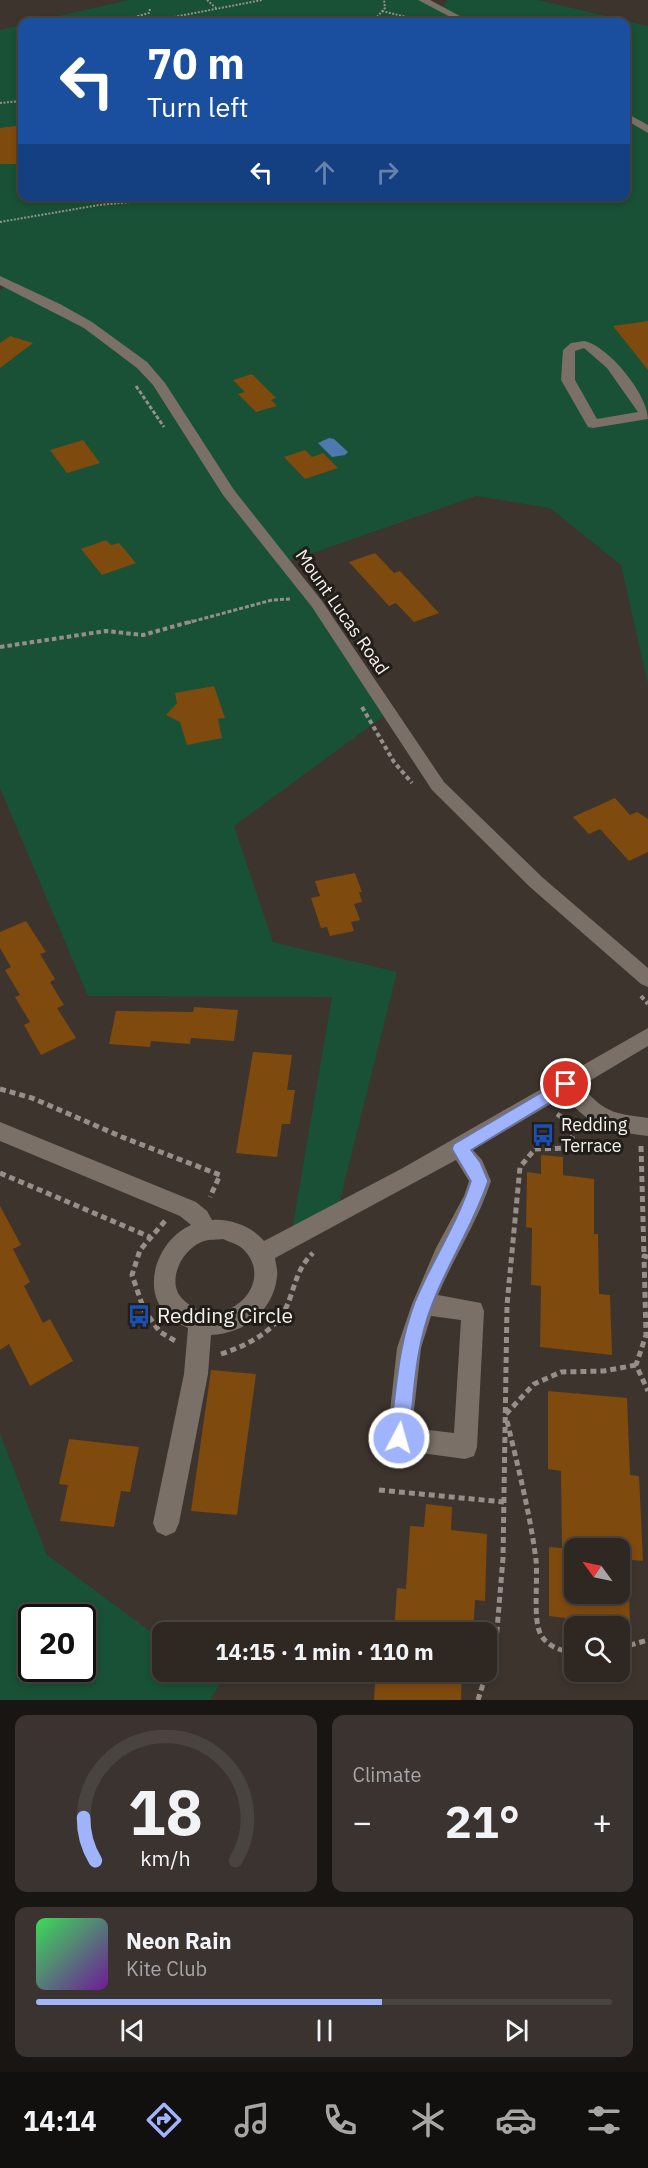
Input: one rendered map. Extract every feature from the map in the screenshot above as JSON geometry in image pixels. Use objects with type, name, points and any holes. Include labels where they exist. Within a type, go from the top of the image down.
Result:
[{"type":"street","points":[[423,0],[458,18]]},
{"type":"street","points":[[630,119],[648,130]]},
{"type":"street","name":"Mount Lucas Road","points":[[0,280],[56,307],[88,326],[126,352],[158,383],[228,492],[317,604],[438,786],[536,882],[648,979]]},
{"type":"street","points":[[578,345],[587,345],[596,350],[647,415],[593,424],[568,380],[569,350],[578,345]]},
{"type":"street","points":[[262,1253],[329,1220],[460,1149],[648,1036]]},
{"type":"street","points":[[566,1084],[590,1110],[610,1122],[648,1127]]},
{"type":"street","points":[[0,1131],[188,1209],[199,1218],[206,1230]]},
{"type":"street","points":[[423,1304],[473,1311],[465,1447],[399,1438],[409,1348],[423,1304],[444,1255],[474,1199],[480,1181],[474,1167],[460,1149]]},
{"type":"street","points":[[206,1230],[233,1231],[249,1239],[262,1253],[267,1270],[260,1299],[249,1312],[231,1322],[219,1325],[200,1323],[188,1318],[169,1300],[164,1275],[169,1259],[179,1245],[194,1234],[206,1230]]},
{"type":"street","points":[[166,1523],[196,1374],[200,1323]]},
{"type":"path","points":[[207,0],[217,8]]},
{"type":"path","points":[[168,18],[262,0]]},
{"type":"path","points":[[377,17],[382,11],[385,0]]},
{"type":"path","points":[[134,18],[149,13],[150,9]]},
{"type":"path","points":[[382,11],[410,18]]},
{"type":"path","points":[[138,16],[144,18]]},
{"type":"path","points":[[0,103],[18,101]]},
{"type":"path","points":[[0,222],[99,205],[142,201]]},
{"type":"path","points":[[0,647],[106,631],[143,635],[272,600],[291,599]]},
{"type":"path","points":[[0,1089],[32,1098],[122,1137],[220,1175],[210,1197]]},
{"type":"path","points":[[558,1113],[591,1135]]},
{"type":"path","points":[[478,1700],[496,1642],[503,1558],[507,1305],[520,1167],[536,1149],[568,1148],[576,1127]]},
{"type":"path","points":[[630,1143],[640,1145],[646,1256],[647,1330],[636,1365],[648,1391]]},
{"type":"path","points":[[0,1173],[150,1238]]},
{"type":"path","points":[[218,1354],[246,1347],[270,1329],[289,1304],[297,1273],[308,1257],[317,1250]]},
{"type":"path","points":[[505,1415],[534,1384],[561,1372],[604,1371],[636,1365]]},
{"type":"path","points":[[505,1415],[527,1502],[538,1584],[537,1625],[546,1643],[564,1651]]},
{"type":"path","points":[[379,1490],[504,1502]]},
{"type":"path","points":[[630,1645],[648,1640]]},
{"type":"green space","points":[[129,0],[424,0],[441,8],[448,0],[538,0],[614,18],[50,18]]},
{"type":"green space","points":[[630,22],[648,26],[648,684],[621,565],[550,508],[476,496],[287,562],[389,712],[234,826],[273,942],[397,972],[339,1204],[292,1230],[332,997],[88,996],[0,788],[0,290],[7,287],[0,284],[0,30],[18,26],[18,201],[630,201]]},
{"type":"green space","points":[[0,1434],[47,1555],[152,1633],[152,1682],[219,1682],[210,1700],[0,1700]]},
{"type":"water","points":[[329,438],[334,439],[348,452],[345,455],[332,457],[318,443]]},
{"type":"building","points":[[18,126],[18,164],[0,164],[0,128]]},
{"type":"building","points":[[648,321],[648,370],[613,326]]},
{"type":"building","points":[[10,336],[33,343],[0,368],[0,343]]},
{"type":"building","points":[[252,374],[276,398],[271,400],[277,406],[256,412],[238,394],[245,392],[233,380]]},
{"type":"building","points":[[83,440],[100,463],[67,473],[50,450]]},
{"type":"building","points":[[305,450],[312,457],[323,453],[338,468],[305,479],[284,457]]},
{"type":"building","points":[[106,540],[111,545],[119,543],[136,563],[102,575],[81,549]]},
{"type":"building","points":[[375,553],[394,573],[400,571],[439,613],[414,622],[396,603],[389,606],[349,562]]},
{"type":"building","points":[[214,686],[225,718],[218,719],[222,738],[187,745],[180,722],[166,715],[177,703],[175,693]]},
{"type":"building","points":[[615,798],[630,815],[637,812],[648,819],[648,852],[629,861],[600,829],[589,834],[573,817]]},
{"type":"building","points":[[355,873],[362,892],[359,892],[362,902],[354,904],[360,920],[351,922],[354,931],[330,936],[327,927],[321,928],[311,898],[320,896],[315,881]]},
{"type":"building","points":[[26,921],[46,952],[40,954],[55,979],[50,982],[64,1005],[57,1008],[76,1038],[41,1055],[24,1025],[30,1022],[15,997],[20,995],[5,970],[11,967],[0,948],[0,932]]},
{"type":"building","points":[[194,1007],[238,1010],[234,1041],[191,1038],[190,1044],[151,1041],[150,1047],[109,1044],[116,1011],[193,1012]]},
{"type":"building","points":[[253,1052],[292,1055],[287,1090],[295,1090],[290,1124],[282,1124],[277,1157],[236,1153]]},
{"type":"building","points":[[541,1155],[563,1157],[563,1175],[594,1179],[594,1234],[598,1234],[599,1294],[610,1295],[612,1355],[540,1347],[541,1286],[531,1285],[532,1228],[526,1227],[527,1172],[541,1174]]},
{"type":"building","points":[[0,1206],[21,1245],[13,1249],[30,1282],[24,1286],[43,1323],[50,1319],[73,1361],[30,1386],[9,1344],[0,1350]]},
{"type":"building","points":[[211,1370],[256,1374],[237,1515],[191,1511]]},
{"type":"building","points":[[548,1391],[627,1398],[630,1475],[639,1476],[643,1561],[630,1560],[630,1538],[564,1538],[564,1548],[562,1548],[561,1471],[548,1469]]},
{"type":"building","points":[[69,1439],[139,1447],[130,1492],[121,1491],[114,1527],[60,1521],[68,1485],[59,1484]]},
{"type":"building","points":[[426,1504],[452,1507],[451,1530],[487,1534],[485,1601],[475,1600],[474,1622],[395,1622],[397,1588],[406,1589],[410,1526],[424,1527]]},
{"type":"building","points":[[549,1547],[564,1548],[564,1604],[629,1604],[630,1616],[564,1616],[564,1618],[549,1616]]},
{"type":"building","points":[[375,1682],[462,1682],[461,1700],[374,1700]]},
{"type":"place","name":"Redding Terrace","points":[[543,1135]]},
{"type":"place","name":"Redding Circle","points":[[139,1316]]},
{"type":"route","points":[[399,1438],[409,1348],[423,1304],[444,1255],[474,1199],[480,1181],[474,1167],[460,1149],[566,1084]]}]
